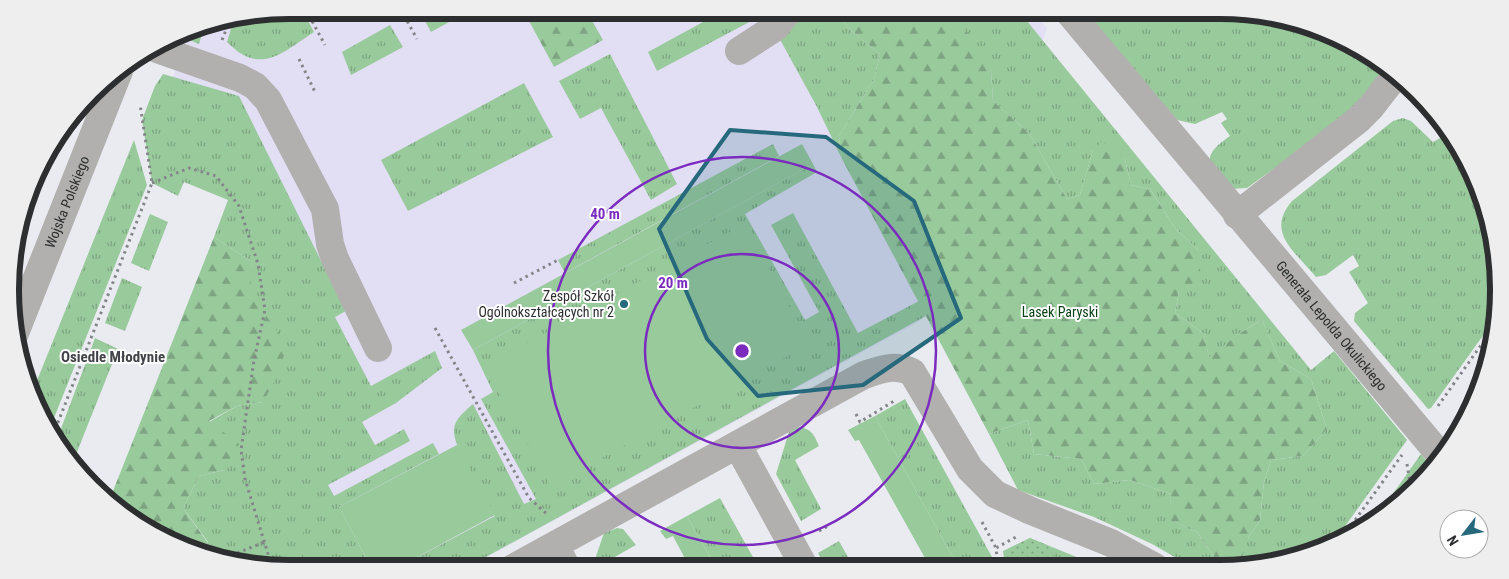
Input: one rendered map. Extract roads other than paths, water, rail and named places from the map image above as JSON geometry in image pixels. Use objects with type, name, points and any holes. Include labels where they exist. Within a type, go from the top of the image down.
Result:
[{"type":"street","points":[[739,51],[776,27],[782,19]]},
{"type":"street","name":"Generała Lepolda Okulickiego","points":[[1074,19],[1237,215],[1423,448]]},
{"type":"street","points":[[162,51],[240,78],[255,86],[268,100],[325,210],[334,259],[378,348]]},
{"type":"street","points":[[1237,215],[1358,120],[1372,107],[1392,81]]},
{"type":"street","name":"Wojska Polskiego","points":[[20,319],[115,83]]},
{"type":"street","points":[[536,560],[562,551],[738,446],[864,375],[892,366],[901,367],[912,372],[970,469],[995,494],[1028,510],[1111,542],[1143,560]]},
{"type":"street","points":[[738,446],[801,560]]},
{"type":"place","name":"Zespół Szkół Ogólnokształcących nr 2","points":[[624,304]]},
{"type":"district","name":"Osiedle Młodynie","points":[[113,357]]},
{"type":"park label","name":"Lasek Paryski","points":[[1060,312]]}]
